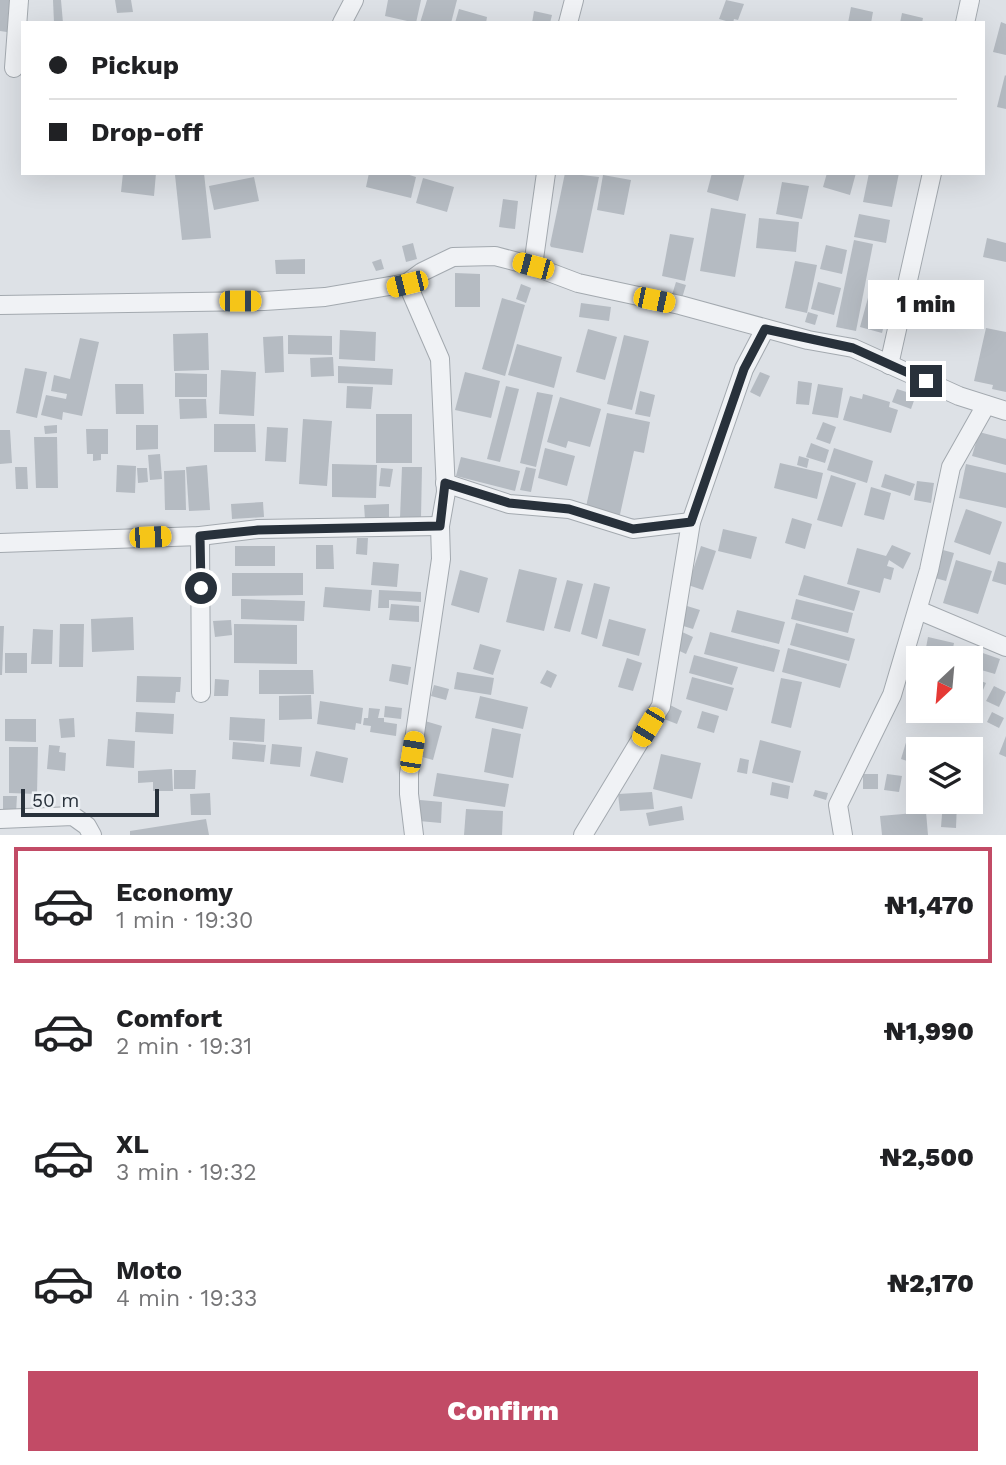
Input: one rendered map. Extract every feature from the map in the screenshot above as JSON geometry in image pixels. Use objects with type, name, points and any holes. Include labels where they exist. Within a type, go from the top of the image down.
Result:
[{"type":"street","points":[[12,68],[19,0]]},
{"type":"street","points":[[343,21],[354,0]]},
{"type":"street","points":[[569,21],[574,0]]},
{"type":"street","points":[[965,21],[970,0]]},
{"type":"street","points":[[533,266],[546,175]]},
{"type":"street","points":[[890,365],[932,175]]},
{"type":"street","points":[[0,305],[264,301],[324,297],[407,284],[422,272],[453,257],[495,256],[533,266],[578,283],[853,348],[959,396],[1006,411]]},
{"type":"street","points":[[407,284],[440,359],[445,483],[440,526],[441,559],[409,774],[414,835]]},
{"type":"street","points":[[583,835],[661,706],[691,522],[744,369],[765,329]]},
{"type":"street","points":[[843,835],[838,805],[892,695],[929,570],[951,467],[986,405]]},
{"type":"street","points":[[445,483],[509,503],[569,509],[633,529],[691,522]]},
{"type":"street","points":[[0,543],[200,536],[258,530],[440,526]]},
{"type":"street","points":[[200,536],[201,693]]},
{"type":"street","points":[[918,610],[1006,648]]},
{"type":"street","points":[[0,820],[73,816],[87,826],[92,835]]},
{"type":"building","points":[[0,0],[10,0],[7,32],[0,31]]},
{"type":"building","points":[[53,0],[61,0],[63,21],[54,21]]},
{"type":"building","points":[[115,0],[131,0],[133,12],[117,13]]},
{"type":"building","points":[[388,0],[421,0],[416,21],[385,16]]},
{"type":"building","points":[[427,0],[457,0],[452,21],[421,21]]},
{"type":"building","points":[[726,0],[744,4],[738,20],[719,19]]},
{"type":"building","points":[[851,7],[873,12],[871,21],[848,21]]},
{"type":"building","points":[[459,9],[487,17],[486,21],[456,21]]},
{"type":"building","points":[[534,11],[552,15],[550,21],[532,21]]},
{"type":"building","points":[[902,13],[923,18],[922,21],[900,21]]},
{"type":"building","points":[[1001,22],[1006,24],[1006,55],[993,52]]},
{"type":"building","points":[[1006,76],[1006,109],[997,107]]},
{"type":"building","points":[[123,175],[156,175],[154,196],[121,192]]},
{"type":"building","points":[[175,175],[204,175],[211,238],[182,240]]},
{"type":"building","points":[[369,175],[416,177],[411,198],[366,187]]},
{"type":"building","points":[[565,175],[599,177],[583,253],[550,245]]},
{"type":"building","points":[[603,175],[631,180],[624,215],[597,210]]},
{"type":"building","points":[[711,175],[744,175],[738,201],[707,192]]},
{"type":"building","points":[[826,175],[855,175],[850,195],[823,187]]},
{"type":"building","points":[[869,175],[899,175],[892,207],[863,202]]},
{"type":"building","points":[[254,177],[259,201],[214,210],[209,186]]},
{"type":"building","points":[[423,178],[454,187],[447,212],[416,203]]},
{"type":"building","points":[[782,182],[809,186],[802,219],[776,214]]},
{"type":"building","points":[[503,199],[518,201],[515,229],[499,227]]},
{"type":"building","points":[[711,208],[746,214],[735,277],[700,271]]},
{"type":"building","points":[[859,214],[890,220],[886,243],[854,237]]},
{"type":"building","points":[[759,218],[799,222],[796,252],[756,248]]},
{"type":"building","points":[[670,234],[694,238],[685,281],[662,276]]},
{"type":"building","points":[[987,238],[1006,243],[1006,262],[983,257]]},
{"type":"building","points":[[854,240],[873,244],[856,331],[836,327]]},
{"type":"building","points":[[413,243],[417,259],[406,262],[402,246]]},
{"type":"building","points":[[826,245],[847,250],[842,274],[820,269]]},
{"type":"building","points":[[305,259],[305,274],[276,274],[275,260]]},
{"type":"building","points":[[381,259],[384,269],[376,271],[372,262]]},
{"type":"building","points":[[795,261],[817,265],[807,313],[785,308]]},
{"type":"building","points":[[455,273],[480,274],[480,307],[455,307]]},
{"type":"building","points":[[676,282],[686,285],[682,298],[672,295]]},
{"type":"building","points":[[818,282],[841,288],[834,315],[811,309]]},
{"type":"building","points":[[872,283],[893,288],[882,333],[860,327]]},
{"type":"building","points":[[521,284],[531,288],[526,303],[516,299]]},
{"type":"building","points":[[502,298],[525,305],[505,376],[482,369]]},
{"type":"building","points":[[581,303],[611,307],[609,321],[579,317]]},
{"type":"building","points":[[808,312],[818,315],[815,325],[805,322]]},
{"type":"building","points":[[986,328],[1006,332],[1006,392],[992,389],[993,385],[974,381]]},
{"type":"building","points":[[588,329],[617,337],[605,380],[576,372]]},
{"type":"building","points":[[340,330],[376,332],[375,361],[339,359]]},
{"type":"building","points":[[208,333],[209,370],[174,371],[173,334]]},
{"type":"building","points":[[288,335],[332,336],[332,355],[288,354]]},
{"type":"building","points":[[624,335],[649,341],[632,410],[607,404]]},
{"type":"building","points":[[283,336],[284,372],[265,373],[263,337]]},
{"type":"building","points":[[80,338],[99,342],[82,416],[63,412],[62,420],[41,415],[46,395],[66,399],[67,394],[51,391],[54,375],[70,379]]},
{"type":"building","points":[[517,344],[562,357],[554,388],[508,375]]},
{"type":"building","points":[[333,357],[334,376],[311,377],[310,358]]},
{"type":"building","points":[[338,366],[393,369],[392,385],[338,383]]},
{"type":"building","points":[[25,368],[47,372],[37,418],[16,413]]},
{"type":"building","points":[[221,370],[256,372],[254,416],[219,414]]},
{"type":"building","points":[[465,372],[500,381],[491,418],[455,410]]},
{"type":"building","points":[[760,372],[770,376],[760,397],[750,392]]},
{"type":"building","points":[[175,373],[207,374],[207,397],[175,397]]},
{"type":"building","points":[[798,381],[812,383],[809,405],[796,404]]},
{"type":"building","points":[[115,384],[143,384],[144,414],[116,414]]},
{"type":"building","points":[[818,384],[843,388],[838,418],[812,414]]},
{"type":"building","points":[[347,386],[373,387],[371,409],[346,408]]},
{"type":"building","points":[[506,386],[519,389],[500,462],[487,459]]},
{"type":"building","points":[[897,389],[916,395],[911,409],[892,402]]},
{"type":"building","points":[[640,391],[655,395],[650,417],[635,414]]},
{"type":"building","points":[[537,392],[553,395],[536,467],[520,463]]},
{"type":"building","points":[[863,394],[890,402],[889,407],[898,410],[891,433],[843,420],[850,396],[862,399]]},
{"type":"building","points":[[560,397],[601,409],[590,447],[568,441],[566,448],[547,442]]},
{"type":"building","points":[[179,399],[206,399],[207,418],[180,419]]},
{"type":"building","points":[[607,413],[650,422],[644,453],[634,451],[619,519],[585,511]]},
{"type":"building","points":[[376,414],[412,414],[412,463],[376,463]]},
{"type":"building","points":[[303,419],[332,421],[327,486],[299,484]]},
{"type":"building","points":[[823,422],[836,427],[830,444],[816,439]]},
{"type":"building","points":[[214,424],[255,424],[256,452],[214,452]]},
{"type":"building","points":[[57,425],[57,433],[45,434],[44,426]]},
{"type":"building","points":[[136,425],[158,425],[158,449],[136,450]]},
{"type":"building","points":[[267,427],[288,428],[286,462],[265,461]]},
{"type":"building","points":[[86,429],[108,429],[108,454],[101,454],[101,460],[93,461],[93,454],[87,454]]},
{"type":"building","points":[[0,430],[10,430],[12,463],[0,464]]},
{"type":"building","points":[[979,432],[1006,439],[1006,465],[972,456]]},
{"type":"building","points":[[34,437],[57,437],[58,488],[36,488]]},
{"type":"building","points":[[811,443],[829,450],[825,463],[806,457]]},
{"type":"building","points":[[545,448],[575,456],[567,486],[538,478]]},
{"type":"building","points":[[834,448],[873,461],[867,483],[827,470]]},
{"type":"building","points":[[160,454],[162,479],[150,480],[148,455]]},
{"type":"building","points":[[799,456],[809,459],[807,468],[797,465]]},
{"type":"building","points":[[461,457],[520,471],[515,491],[456,476]]},
{"type":"building","points":[[780,463],[823,473],[817,499],[774,488]]},
{"type":"building","points":[[332,464],[377,465],[376,498],[332,497]]},
{"type":"building","points":[[966,464],[1006,473],[1006,508],[959,498]]},
{"type":"building","points":[[117,465],[136,466],[135,493],[116,492]]},
{"type":"building","points":[[207,465],[210,510],[189,511],[186,467]]},
{"type":"building","points":[[15,467],[27,467],[28,489],[16,489]]},
{"type":"building","points":[[402,467],[422,467],[421,518],[400,518]]},
{"type":"building","points":[[526,467],[536,469],[531,492],[520,490]]},
{"type":"building","points":[[137,468],[147,468],[148,482],[138,483]]},
{"type":"building","points":[[381,468],[393,469],[390,487],[379,486]]},
{"type":"building","points":[[185,470],[186,510],[165,510],[164,471]]},
{"type":"building","points":[[885,474],[915,484],[910,496],[881,487]]},
{"type":"building","points":[[831,475],[856,483],[842,527],[817,520]]},
{"type":"building","points":[[917,481],[934,483],[931,503],[914,500]]},
{"type":"building","points":[[871,487],[891,493],[884,520],[864,515]]},
{"type":"building","points":[[263,502],[264,517],[232,519],[231,504]]},
{"type":"building","points":[[389,504],[389,519],[365,519],[364,505]]},
{"type":"building","points":[[966,509],[1002,522],[990,555],[954,542]]},
{"type":"building","points":[[792,518],[812,524],[805,549],[785,543]]},
{"type":"building","points":[[723,529],[757,537],[751,559],[718,551]]},
{"type":"building","points":[[357,538],[368,538],[367,555],[356,554]]},
{"type":"building","points":[[316,545],[333,545],[334,569],[316,569]]},
{"type":"building","points":[[892,545],[911,553],[903,569],[889,560],[887,566],[894,568],[891,580],[884,578],[880,593],[847,584],[857,548],[886,556]]},
{"type":"building","points":[[235,546],[275,546],[275,566],[235,566]]},
{"type":"building","points":[[701,546],[716,551],[703,590],[688,585]]},
{"type":"building","points":[[943,550],[954,553],[946,581],[935,578]]},
{"type":"building","points":[[956,560],[992,571],[978,614],[943,603]]},
{"type":"building","points":[[998,561],[1006,563],[1006,585],[992,581]]},
{"type":"building","points":[[373,562],[399,564],[397,587],[371,585]]},
{"type":"building","points":[[519,569],[557,578],[544,631],[506,622]]},
{"type":"building","points":[[460,570],[488,578],[479,613],[451,605]]},
{"type":"building","points":[[232,573],[303,573],[303,595],[232,596]]},
{"type":"building","points":[[804,575],[860,591],[854,611],[798,595]]},
{"type":"building","points":[[567,580],[583,584],[570,632],[554,628]]},
{"type":"building","points":[[594,583],[610,587],[597,639],[581,634]]},
{"type":"building","points":[[325,587],[372,590],[370,611],[323,607]]},
{"type":"building","points":[[379,590],[421,592],[421,602],[389,600],[389,608],[378,608]]},
{"type":"building","points":[[241,599],[305,601],[304,621],[241,619]]},
{"type":"building","points":[[796,599],[853,613],[848,633],[791,619]]},
{"type":"building","points":[[391,604],[419,606],[419,622],[389,620]]},
{"type":"building","points":[[687,606],[700,610],[693,629],[680,625]]},
{"type":"building","points":[[737,610],[785,622],[779,644],[731,632]]},
{"type":"building","points":[[133,617],[134,650],[92,652],[91,619]]},
{"type":"building","points":[[609,619],[646,629],[639,656],[602,646]]},
{"type":"building","points":[[231,620],[232,635],[215,637],[213,621]]},
{"type":"building","points":[[796,623],[855,639],[849,661],[790,645]]},
{"type":"building","points":[[60,624],[84,624],[83,667],[59,667]]},
{"type":"building","points":[[234,624],[297,625],[297,664],[234,663]]},
{"type":"building","points":[[0,626],[4,626],[2,675],[0,675]]},
{"type":"building","points":[[33,629],[53,630],[52,664],[31,664]]},
{"type":"building","points":[[680,631],[693,637],[686,654],[673,648]]},
{"type":"building","points":[[710,632],[780,650],[774,672],[704,654]]},
{"type":"building","points":[[928,637],[954,643],[953,646],[926,646]]},
{"type":"building","points":[[480,644],[501,650],[493,675],[473,669]]},
{"type":"building","points":[[788,648],[847,664],[840,688],[782,672]]},
{"type":"building","points":[[5,653],[27,653],[27,673],[5,673]]},
{"type":"building","points":[[984,653],[1000,659],[995,674],[984,671]]},
{"type":"building","points":[[694,655],[738,667],[732,685],[689,673]]},
{"type":"building","points":[[627,658],[642,663],[633,691],[618,687]]},
{"type":"building","points":[[392,664],[411,667],[408,685],[389,681]]},
{"type":"building","points":[[259,670],[313,670],[314,694],[259,694]]},
{"type":"building","points":[[547,670],[557,675],[551,688],[540,683]]},
{"type":"building","points":[[457,672],[494,678],[491,695],[454,689]]},
{"type":"building","points":[[137,676],[181,677],[180,692],[176,692],[175,703],[136,702]]},
{"type":"building","points":[[692,677],[734,688],[727,711],[686,699]]},
{"type":"building","points":[[781,678],[802,682],[791,728],[771,723]]},
{"type":"building","points":[[215,679],[229,680],[228,696],[214,696]]},
{"type":"building","points":[[434,685],[449,689],[446,700],[431,696]]},
{"type":"building","points":[[994,686],[1006,692],[999,707],[986,701]]},
{"type":"building","points":[[311,695],[312,719],[279,720],[279,696]]},
{"type":"building","points":[[480,696],[528,707],[523,729],[475,718]]},
{"type":"building","points":[[320,701],[363,708],[361,724],[356,723],[355,730],[317,724]]},
{"type":"building","points":[[670,705],[682,711],[677,724],[664,719]]},
{"type":"building","points":[[385,706],[402,708],[401,719],[384,717]]},
{"type":"building","points":[[369,708],[380,709],[378,718],[384,718],[384,722],[397,724],[396,736],[370,732],[371,726],[363,725],[364,718],[368,718]]},
{"type":"building","points":[[702,711],[719,716],[714,733],[697,728]]},
{"type":"building","points":[[136,712],[174,714],[173,734],[135,732]]},
{"type":"building","points":[[992,712],[1004,718],[999,728],[987,722]]},
{"type":"building","points":[[230,717],[265,719],[264,742],[229,740]]},
{"type":"building","points":[[74,718],[75,737],[61,738],[59,719]]},
{"type":"building","points":[[5,719],[36,719],[36,742],[5,741]]},
{"type":"building","points":[[425,721],[442,726],[433,760],[415,755]]},
{"type":"building","points":[[492,728],[521,734],[513,778],[484,772]]},
{"type":"building","points":[[1006,736],[1006,757],[999,754]]},
{"type":"building","points":[[108,739],[135,741],[134,768],[106,766]]},
{"type":"building","points":[[760,740],[801,751],[793,783],[752,773]]},
{"type":"building","points":[[233,742],[266,745],[264,762],[232,759]]},
{"type":"building","points":[[906,742],[906,761],[901,759]]},
{"type":"building","points":[[272,744],[302,747],[300,767],[270,764]]},
{"type":"building","points":[[49,745],[60,746],[59,752],[66,753],[65,771],[47,769]]},
{"type":"building","points":[[9,747],[38,747],[37,794],[9,793]]},
{"type":"building","points":[[316,751],[348,758],[343,783],[310,776]]},
{"type":"building","points":[[661,754],[701,763],[692,799],[653,789]]},
{"type":"building","points":[[740,758],[749,760],[747,774],[737,772]]},
{"type":"building","points":[[172,769],[173,791],[153,791],[153,782],[138,783],[138,771]]},
{"type":"building","points":[[174,770],[196,770],[195,789],[174,789]]},
{"type":"building","points":[[437,773],[509,784],[505,807],[433,796]]},
{"type":"building","points":[[863,774],[878,774],[878,789],[863,789]]},
{"type":"building","points":[[887,774],[902,776],[899,792],[884,790]]},
{"type":"building","points":[[772,782],[790,786],[788,799],[770,795]]},
{"type":"building","points":[[815,790],[828,793],[826,800],[813,796]]},
{"type":"building","points":[[652,792],[654,809],[620,811],[618,794]]},
{"type":"building","points":[[210,793],[211,815],[191,815],[190,794]]},
{"type":"building","points":[[3,796],[17,796],[16,813],[3,813]]},
{"type":"building","points":[[420,800],[442,802],[441,823],[419,821]]},
{"type":"building","points":[[682,806],[684,820],[649,826],[646,813]]},
{"type":"building","points":[[466,809],[503,811],[502,835],[464,835]]},
{"type":"building","points":[[926,814],[928,835],[882,835],[880,816]]},
{"type":"building","points":[[942,814],[957,814],[956,828],[941,827]]},
{"type":"building","points":[[206,819],[209,835],[130,835],[130,831]]},
{"type":"route","points":[[201,588],[200,536],[258,530],[440,526],[445,483],[509,503],[569,509],[633,529],[691,522],[744,369],[765,329],[853,348],[926,381]]}]
